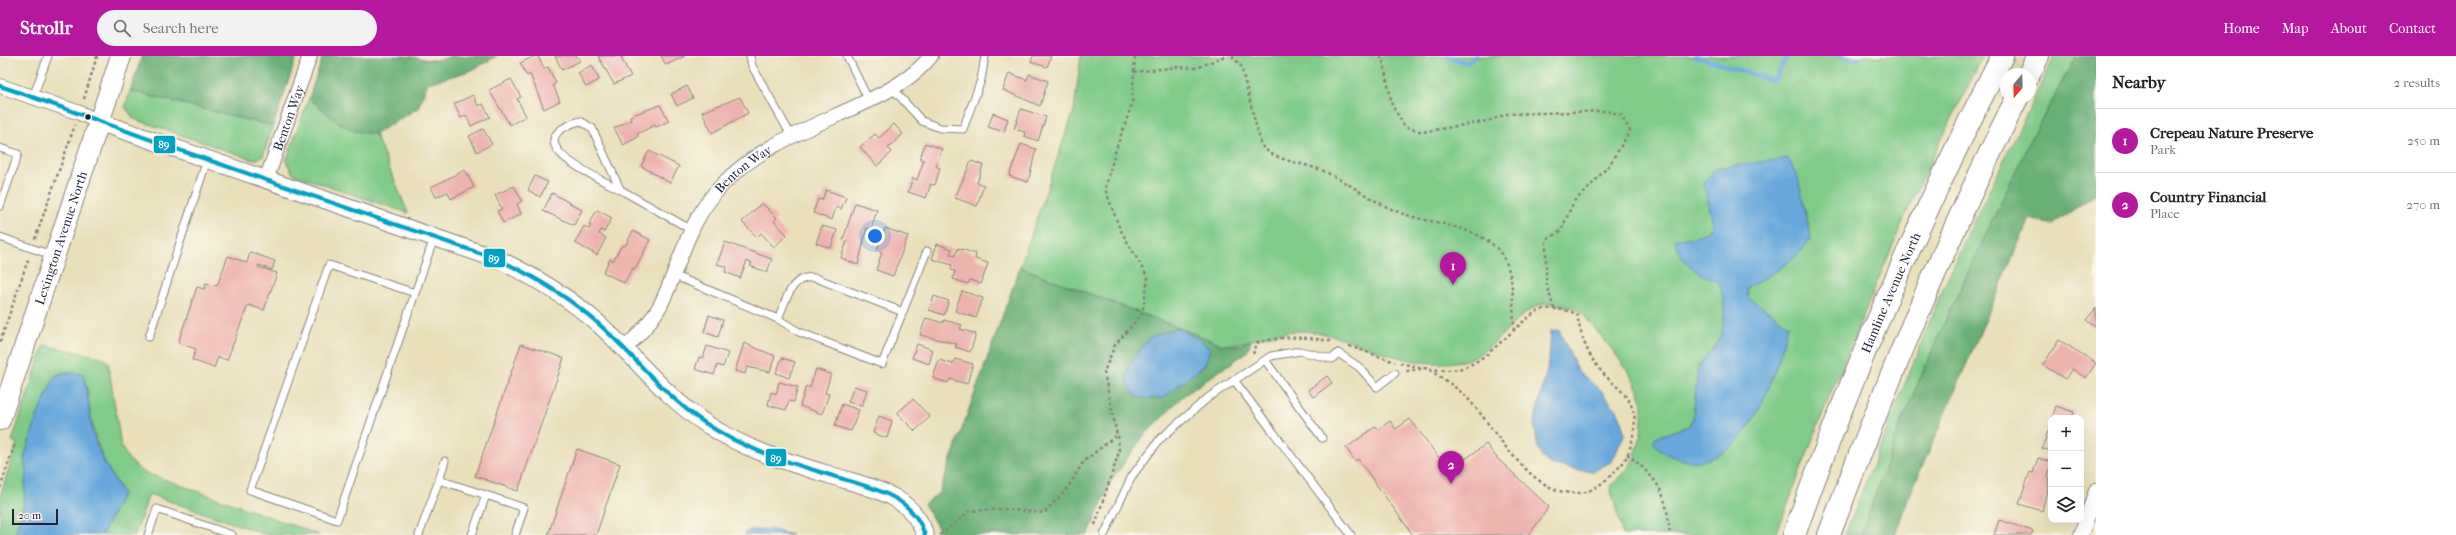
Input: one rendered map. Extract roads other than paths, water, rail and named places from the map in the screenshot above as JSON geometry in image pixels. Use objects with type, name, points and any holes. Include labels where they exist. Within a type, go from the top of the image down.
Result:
[{"type":"highway","name":"Hamline Avenue North","points":[[1794,535],[1839,415],[1897,276],[1959,140],[2002,56]]},
{"type":"highway","points":[[2032,68],[2038,56]]},
{"type":"highway","points":[[1829,535],[1887,382],[1932,278],[2014,104]]},
{"type":"main road","name":"Lexington Avenue North","points":[[0,420],[121,56]]},
{"type":"street","name":"Benton Way","points":[[266,180],[310,56]]},
{"type":"street","name":"Benton Way","points":[[624,348],[647,324],[660,306],[690,229],[706,205],[727,180],[741,168],[792,138],[892,88],[917,71],[931,56]]},
{"type":"street","points":[[0,86],[80,112],[99,122],[497,259],[558,290],[624,348],[654,381],[705,423],[736,441],[770,456],[895,496],[912,510],[923,530]]},
{"type":"street","points":[[2081,535],[2096,491]]},
{"type":"lane","points":[[33,97],[48,56]]},
{"type":"lane","points":[[750,56],[752,66],[792,138]]},
{"type":"lane","points":[[847,56],[869,100]]},
{"type":"lane","points":[[892,88],[922,121],[940,128],[962,129],[982,80],[985,56]]},
{"type":"lane","points":[[620,189],[592,128],[580,121],[565,126],[558,132],[555,140],[557,150],[574,167],[620,189],[690,229]]},
{"type":"lane","points":[[0,148],[18,154],[2,194],[0,206]]},
{"type":"lane","points":[[149,337],[208,160]]},
{"type":"lane","points":[[415,293],[329,265],[250,490],[337,520],[415,293],[434,237]]},
{"type":"lane","points":[[0,238],[54,256]]},
{"type":"lane","points":[[672,275],[778,319],[799,332],[882,364],[927,251]]},
{"type":"lane","points":[[778,319],[794,284],[798,279],[804,277],[816,278],[903,312]]},
{"type":"lane","points":[[1104,535],[1132,476],[1160,439],[1210,397],[1271,356],[1300,351],[1332,359],[1338,353],[1359,366],[1377,387],[1395,373]]},
{"type":"lane","points":[[1261,362],[1322,438]]},
{"type":"lane","points":[[1234,380],[1351,535]]},
{"type":"lane","points":[[420,535],[445,461]]},
{"type":"lane","points":[[439,480],[524,508],[515,535]]},
{"type":"lane","points":[[472,535],[486,495]]},
{"type":"lane","points":[[148,535],[157,509],[232,535]]},
{"type":"water","points":[[1788,158],[1798,178],[1811,236],[1807,244],[1792,259],[1773,273],[1747,288],[1748,297],[1788,325],[1777,366],[1758,411],[1745,432],[1730,448],[1712,458],[1691,461],[1675,458],[1665,453],[1653,442],[1656,437],[1689,426],[1693,418],[1698,368],[1720,337],[1724,321],[1724,305],[1719,282],[1697,271],[1685,261],[1677,247],[1675,239],[1691,238],[1709,231],[1713,222],[1703,182],[1718,168]]},
{"type":"water","points":[[1177,328],[1199,339],[1210,348],[1205,365],[1163,398],[1139,398],[1130,389],[1127,377],[1129,366],[1149,338]]},
{"type":"water","points":[[1559,330],[1578,371],[1600,390],[1617,410],[1623,423],[1624,435],[1611,462],[1594,471],[1583,471],[1550,464],[1542,457],[1538,447],[1534,423],[1549,361],[1551,331]]},
{"type":"water","points":[[65,372],[83,374],[93,433],[99,451],[107,468],[123,493],[102,535],[15,535],[24,502],[26,471],[24,458],[37,417],[55,376]]},
{"type":"water","points":[[769,529],[792,535],[744,535],[749,530]]},
{"type":"waterway","points":[[1447,56],[1467,63],[1476,56]]},
{"type":"waterway","points":[[1695,56],[1774,81],[1787,56]]},
{"type":"waterway","points":[[1840,56],[1859,60]]},
{"type":"place","name":"Crepeau Nature Preserve","points":[[1453,285]]},
{"type":"place","name":"Country Financial","points":[[1451,484]]}]
